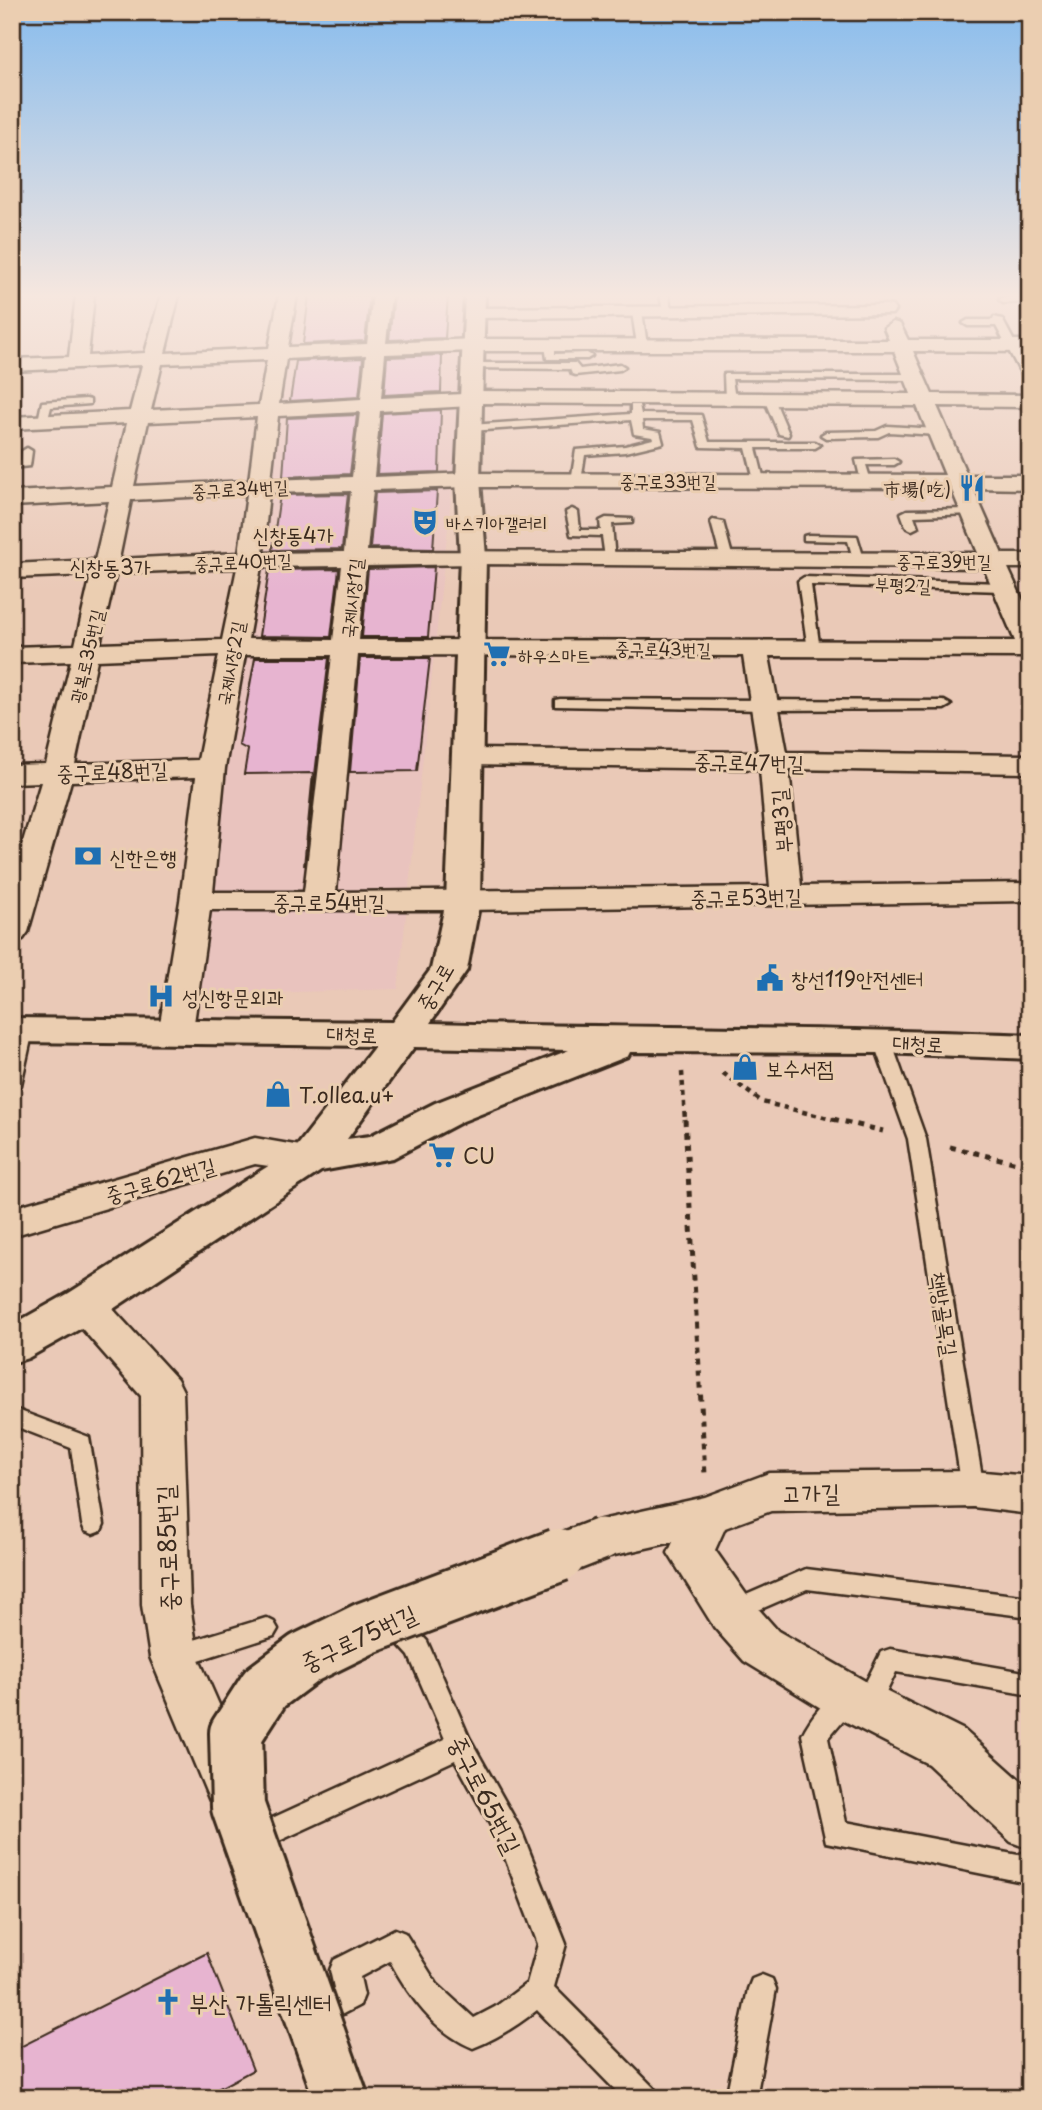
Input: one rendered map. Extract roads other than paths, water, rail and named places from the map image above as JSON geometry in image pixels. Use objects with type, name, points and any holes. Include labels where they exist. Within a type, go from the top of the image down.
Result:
[{"type":"main road","name":"중구로","points":[[12,1346],[85,1305],[310,1159],[404,1035],[449,970],[463,901],[473,557],[468,480],[471,393]]},
{"type":"main road","name":"대청로","points":[[18,1030],[176,1030],[681,1041],[882,1041],[1030,1047]]},
{"type":"main road","points":[[310,1159],[379,1148],[449,1112],[632,1040]]},
{"type":"street","name":"광복로35번길","points":[[12,932],[59,771],[145,393]]},
{"type":"street","name":"국제시장2길","points":[[176,1030],[196,901],[211,768],[250,560],[271,393]]},
{"type":"street","name":"국제시장1길","points":[[319,901],[372,393]]},
{"type":"street","points":[[921,393],[1030,648]]},
{"type":"street","points":[[12,423],[471,398],[635,407],[730,399],[924,400],[1028,404]]},
{"type":"street","name":"중구로34번길","points":[[12,499],[260,486],[468,480]]},
{"type":"street","name":"중구로33번길","points":[[468,480],[1030,482]]},
{"type":"street","name":"중구로39번길","points":[[473,557],[1030,561]]},
{"type":"street","name":"중구로40번길","points":[[12,571],[250,560],[473,557]]},
{"type":"street","name":"중구로43번길","points":[[12,656],[233,647],[470,646],[814,650],[1030,648]]},
{"type":"street","name":"부평3길","points":[[755,649],[774,761],[786,895]]},
{"type":"street","name":"중구로47번길","points":[[468,757],[1030,764]]},
{"type":"street","name":"중구로48번길","points":[[12,774],[211,768]]},
{"type":"street","name":"중구로53번길","points":[[463,901],[1030,892]]},
{"type":"street","name":"중구로54번길","points":[[196,901],[463,901]]},
{"type":"street","name":"중구로62번길","points":[[12,1222],[255,1151],[310,1159]]},
{"type":"street","name":"중구로85번길","points":[[85,1305],[162,1391],[166,1605],[174,1657],[244,1824]]},
{"type":"street","name":"고가길","points":[[708,1515],[769,1492],[973,1489],[1030,1495]]},
{"type":"street","points":[[708,1515],[691,1553],[731,1612],[761,1646],[857,1702],[946,1747],[1028,1830]]},
{"type":"street","name":"중구로75번길","points":[[341,2098],[244,1824],[236,1732],[265,1688],[305,1658],[366,1628],[601,1539],[708,1515]]},
{"type":"lane","points":[[729,393],[730,399]]},
{"type":"lane","points":[[779,393],[784,434]]},
{"type":"lane","points":[[43,421],[46,404],[86,402]]},
{"type":"lane","points":[[470,428],[635,407]]},
{"type":"lane","name":"중구로33번길","points":[[576,481],[579,452],[625,449],[659,441],[656,434],[638,432],[635,407],[697,417],[705,445],[815,445]]},
{"type":"lane","points":[[826,435],[878,434],[887,429],[937,432]]},
{"type":"lane","points":[[750,445],[759,480]]},
{"type":"lane","points":[[12,465],[26,464],[27,451]]},
{"type":"lane","points":[[866,481],[860,462],[894,462]]},
{"type":"lane","points":[[572,512],[575,533],[608,533]]},
{"type":"lane","points":[[912,527],[907,513],[971,512]]},
{"type":"lane","points":[[611,558],[606,521],[628,520]]},
{"type":"lane","points":[[717,522],[727,559]]},
{"type":"lane","points":[[808,538],[853,538],[858,559]]},
{"type":"lane","name":"부평2길","points":[[814,650],[804,581],[1002,587]]},
{"type":"lane","points":[[560,703],[944,705]]},
{"type":"lane","name":"대청로","points":[[12,1085],[18,1030]]},
{"type":"lane","name":"책방골목길","points":[[882,1041],[917,1139],[973,1489]]},
{"type":"lane","points":[[12,1416],[81,1443],[93,1524]]},
{"type":"lane","points":[[731,1612],[806,1578],[1030,1607]]},
{"type":"lane","points":[[174,1657],[266,1629]]},
{"type":"lane","name":"중구로65번길","points":[[311,1643],[347,1653],[402,1632],[418,1649],[460,1745],[508,1830],[552,1944],[539,1992]]},
{"type":"lane","points":[[1028,1830],[1023,1869],[835,1833],[815,1735],[857,1702],[890,1660],[1030,1684]]},
{"type":"lane","points":[[244,1824],[460,1745]]},
{"type":"lane","points":[[312,2016],[350,1994],[344,1970],[395,1943],[423,1992],[445,2015],[473,2034],[505,2017],[539,1992],[645,2098]]},
{"type":"lane","points":[[741,2098],[762,1989]]},
{"type":"place","name":"市場(吃)","points":[[972,488]]},
{"type":"place","name":"바스키아갤러리","points":[[425,522]]},
{"type":"place","name":"하우스마트","points":[[497,654]]},
{"type":"place","name":"신한은행","points":[[88,856]]},
{"type":"place","name":"창선119안전센터","points":[[770,978]]},
{"type":"place","name":"성신항문외과","points":[[161,996]]},
{"type":"place","name":"보수서점","points":[[745,1067]]},
{"type":"place","name":"T.ollea.u+","points":[[278,1094]]},
{"type":"place","name":"CU","points":[[442,1155]]},
{"type":"place","name":"부산 가톨릭센터","points":[[168,2002]]},
{"type":"district","name":"신창동4가","points":[[293,534]]},
{"type":"district","name":"신창동3가","points":[[110,566]]}]
